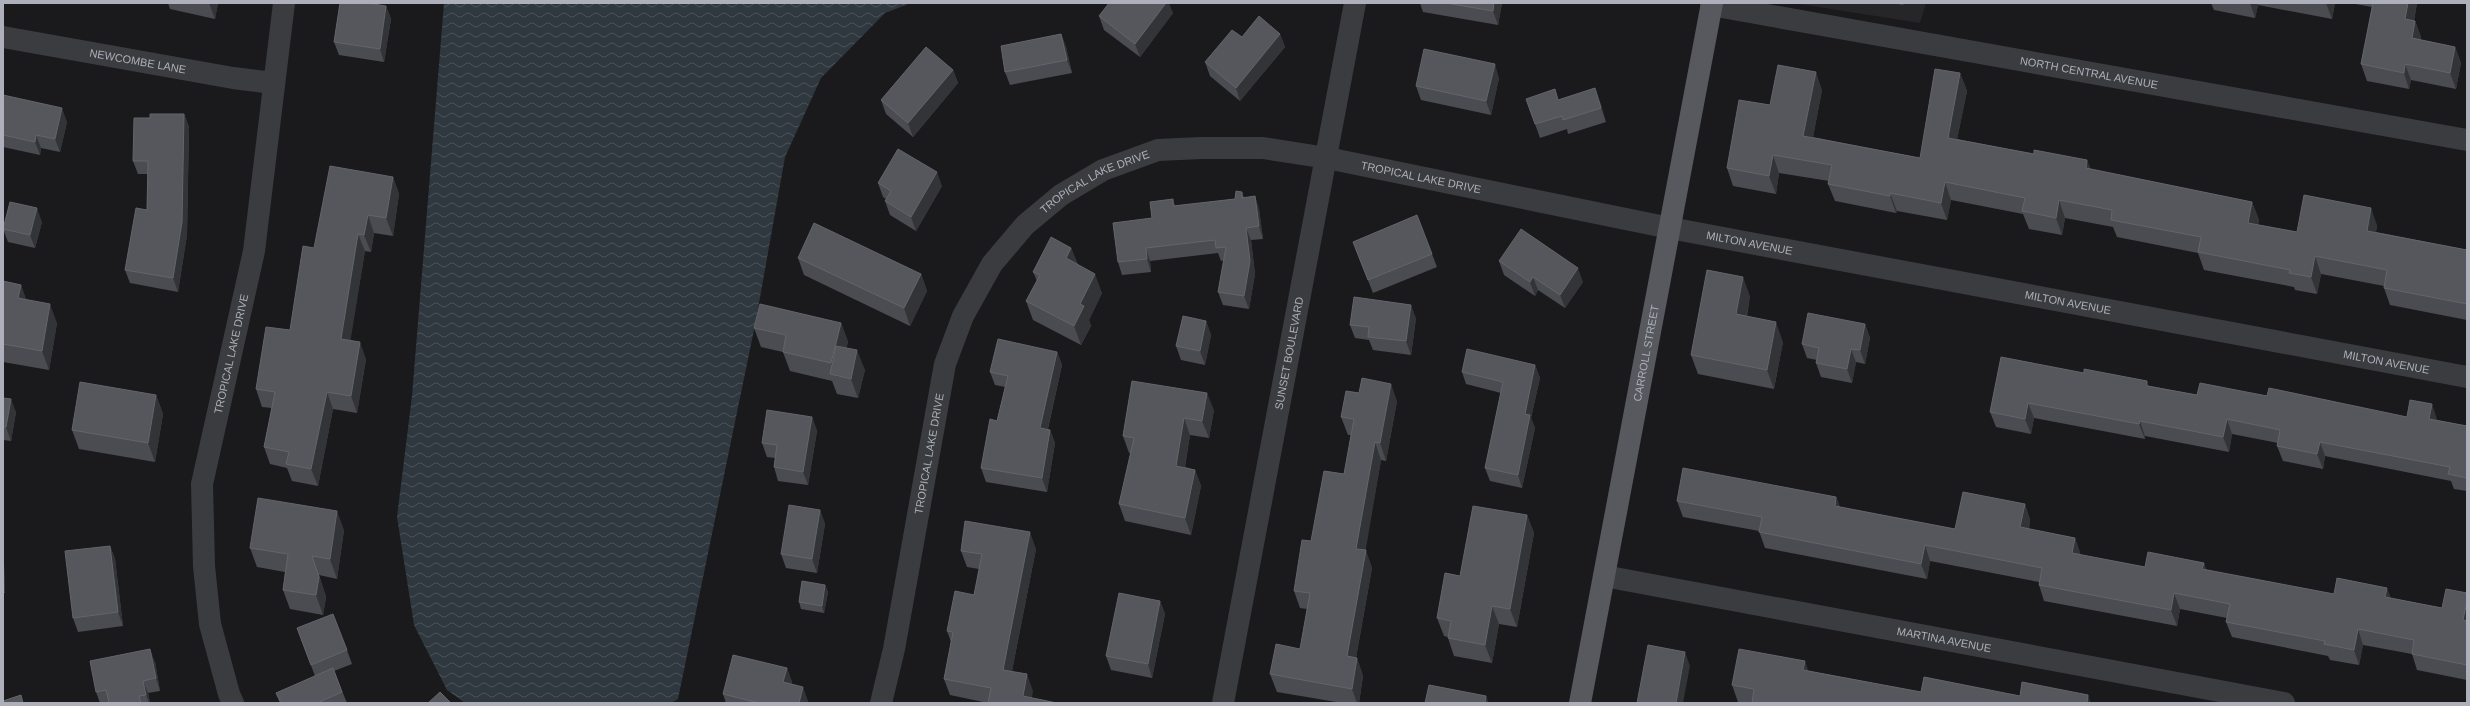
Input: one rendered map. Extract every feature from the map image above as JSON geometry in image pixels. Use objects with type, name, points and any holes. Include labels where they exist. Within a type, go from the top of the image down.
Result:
[{"type":"main road","name":"CARROLL STREET","points":[[1580,703],[1712,4]]},
{"type":"street","name":"TROPICAL LAKE DRIVE","points":[[233,703],[229,694],[210,624],[204,566],[202,484],[254,251],[273,83],[284,3]]},
{"type":"street","name":"SUNSET BOULEVARD","points":[[1223,703],[1327,158],[1355,3]]},
{"type":"street","name":"NORTH CENTRAL AVENUE","points":[[1712,4],[2467,140]]},
{"type":"street","name":"NEWCOMBE LANE","points":[[3,36],[233,78],[273,83]]},
{"type":"street","name":"TROPICAL LAKE DRIVE","points":[[881,703],[894,648],[945,364],[963,316],[992,264],[1026,225],[1061,195],[1103,170],[1158,150],[1263,148],[1327,158],[1670,228]]},
{"type":"street","name":"MILTON AVENUE","points":[[1670,228],[2467,377]]},
{"type":"street","name":"MARTINA AVENUE","points":[[1604,576],[2284,703]]},
{"type":"shaded area","points":[[1793,3],[1926,3],[1920,23]]},
{"type":"water","points":[[444,3],[911,3],[885,13],[821,78],[785,157],[756,320],[678,699],[671,703],[465,703],[447,690],[414,625],[397,517],[412,396]]},
{"type":"building","points":[[340,3],[367,3],[386,6],[380,49],[334,42]]},
{"type":"building","points":[[1109,3],[1166,3],[1135,44],[1099,16]]},
{"type":"building","points":[[1446,3],[1494,3],[1493,11]]},
{"type":"building","points":[[2373,3],[2408,3],[2405,19],[2415,21],[2412,38],[2455,47],[2450,73],[2405,64],[2404,73],[2361,64]]},
{"type":"building","points":[[1259,16],[1280,34],[1236,88],[1205,62],[1232,30],[1242,37]]},
{"type":"building","points":[[1061,34],[1067,60],[1005,72],[1001,46]]},
{"type":"building","points":[[926,47],[953,70],[908,123],[881,100]]},
{"type":"building","points":[[1424,49],[1495,64],[1486,101],[1416,86]]},
{"type":"building","points":[[1778,65],[1816,72],[1803,136],[1920,158],[1935,69],[1960,73],[1948,138],[2034,154],[2034,150],[2087,160],[2086,168],[2252,202],[2248,223],[2297,232],[2304,195],[2371,208],[2367,231],[2467,250],[2467,304],[2384,288],[2387,270],[2315,256],[2311,277],[2289,273],[2290,270],[2198,252],[2201,237],[2111,220],[2112,210],[2059,200],[2056,218],[2022,211],[2025,198],[1945,182],[1941,203],[1890,193],[1890,196],[1828,184],[1832,165],[1773,155],[1769,176],[1727,168],[1739,100],[1770,105]]},
{"type":"building","points":[[1595,88],[1601,108],[1563,120],[1562,116],[1535,124],[1526,99],[1555,89],[1558,100]]},
{"type":"building","points":[[3,95],[62,108],[55,139],[36,135],[35,142],[3,135]]},
{"type":"building","points":[[150,114],[184,114],[182,222],[173,278],[125,270],[136,208],[147,210],[148,161],[133,161],[134,118],[150,118]]},
{"type":"building","points":[[898,149],[937,172],[911,217],[885,201],[891,191],[878,183]]},
{"type":"building","points":[[330,166],[393,177],[386,218],[368,215],[364,235],[358,234],[341,339],[360,342],[351,396],[327,392],[311,469],[286,464],[289,452],[264,447],[275,392],[256,389],[266,327],[290,330],[303,246],[314,248]]},
{"type":"building","points":[[1236,191],[1242,192],[1242,198],[1255,196],[1259,226],[1246,228],[1250,261],[1244,296],[1218,292],[1226,247],[1216,248],[1215,240],[1146,248],[1147,259],[1118,262],[1113,223],[1152,218],[1150,202],[1173,199],[1173,206],[1235,199]]},
{"type":"building","points":[[10,202],[37,208],[30,235],[3,229]]},
{"type":"building","points":[[1417,215],[1432,254],[1368,280],[1353,242]]},
{"type":"building","points":[[814,223],[921,274],[904,308],[798,258]]},
{"type":"building","points":[[1521,229],[1578,268],[1560,295],[1533,277],[1530,282],[1499,261]]},
{"type":"building","points":[[1051,237],[1071,248],[1066,258],[1095,274],[1080,304],[1084,306],[1074,326],[1026,301],[1040,275],[1033,272]]},
{"type":"building","points":[[1707,270],[1743,277],[1736,314],[1776,322],[1767,370],[1691,355]]},
{"type":"building","points":[[3,281],[21,285],[18,298],[50,304],[42,351],[3,344]]},
{"type":"building","points":[[1354,297],[1411,305],[1406,341],[1368,337],[1369,327],[1350,325]]},
{"type":"building","points":[[760,304],[841,323],[831,363],[783,352],[786,335],[754,328]]},
{"type":"building","points":[[1808,313],[1865,324],[1860,350],[1851,349],[1847,369],[1816,363],[1819,348],[1802,344]]},
{"type":"building","points":[[1183,316],[1206,321],[1200,351],[1176,346]]},
{"type":"building","points":[[998,339],[1057,352],[1040,428],[1050,430],[1042,478],[981,468],[990,419],[997,421],[1008,376],[990,372]]},
{"type":"building","points":[[836,346],[857,350],[851,379],[830,374]]},
{"type":"building","points":[[1467,349],[1535,365],[1525,414],[1530,415],[1518,475],[1485,468],[1503,382],[1462,372]]},
{"type":"building","points":[[2001,357],[2084,373],[2084,369],[2147,381],[2147,386],[2197,395],[2200,383],[2267,396],[2269,388],[2407,417],[2410,400],[2432,404],[2429,419],[2467,426],[2467,478],[2448,474],[2450,467],[2320,442],[2317,454],[2277,446],[2280,430],[2227,419],[2223,437],[2140,421],[2139,424],[2028,403],[2025,419],[1990,412]]},
{"type":"building","points":[[1362,378],[1391,384],[1380,443],[1375,442],[1356,549],[1366,550],[1347,656],[1357,658],[1352,689],[1270,674],[1276,644],[1300,649],[1310,593],[1294,591],[1302,540],[1311,541],[1324,471],[1344,474],[1354,419],[1341,417],[1346,391],[1359,393]]},
{"type":"building","points":[[1132,381],[1207,393],[1202,421],[1184,418],[1176,466],[1195,470],[1185,518],[1119,504],[1134,438],[1123,436]]},
{"type":"building","points":[[80,382],[156,395],[148,443],[72,430]]},
{"type":"building","points":[[3,398],[11,399],[6,427],[3,427]]},
{"type":"building","points":[[767,410],[812,417],[803,472],[774,467],[777,445],[762,443]]},
{"type":"building","points":[[1683,468],[1836,497],[1835,506],[1955,529],[1963,492],[2025,504],[2020,527],[2075,538],[2072,553],[2145,567],[2148,552],[2204,563],[2202,569],[2334,594],[2337,578],[2387,588],[2385,597],[2442,608],[2446,589],[2467,593],[2463,620],[2467,621],[2467,665],[2412,654],[2414,640],[2358,629],[2354,650],[2324,644],[2325,641],[2226,622],[2230,604],[2174,593],[2171,610],[2039,585],[2042,568],[1925,545],[1921,564],[1759,532],[1762,517],[1677,501]]},
{"type":"building","points":[[258,498],[337,511],[330,559],[312,556],[319,577],[316,595],[283,590],[288,554],[250,548]]},
{"type":"building","points":[[789,505],[820,510],[812,559],[781,554]]},
{"type":"building","points":[[1473,506],[1527,515],[1510,609],[1492,606],[1485,645],[1448,638],[1451,621],[1437,618],[1445,573],[1460,576]]},
{"type":"building","points":[[965,521],[1030,532],[1003,670],[1027,674],[1023,696],[1057,703],[988,703],[991,688],[944,679],[953,632],[947,631],[955,591],[974,595],[982,554],[961,551]]},
{"type":"building","points":[[110,546],[118,612],[73,618],[65,551]]},
{"type":"building","points":[[802,581],[825,585],[822,606],[799,602]]},
{"type":"building","points":[[1119,593],[1160,601],[1148,664],[1106,656]]},
{"type":"building","points":[[333,614],[347,650],[311,665],[297,628]]},
{"type":"building","points":[[1648,645],[1685,652],[1676,703],[1637,703]]},
{"type":"building","points":[[150,649],[156,678],[143,681],[146,695],[139,696],[141,703],[109,703],[106,690],[96,692],[90,661]]},
{"type":"building","points":[[1739,649],[1805,661],[1803,670],[1921,692],[1924,677],[2020,696],[2022,682],[2088,695],[2087,703],[1752,703],[1754,689],[1732,685]]},
{"type":"building","points":[[733,655],[787,668],[783,682],[803,687],[799,703],[759,703],[723,694]]},
{"type":"building","points":[[333,668],[342,692],[317,703],[281,703],[276,693]]},
{"type":"building","points":[[1429,685],[1486,696],[1485,703],[1425,703]]},
{"type":"building","points":[[440,692],[451,703],[428,703]]},
{"type":"building","points":[[21,695],[23,703],[3,703],[3,701]]}]
